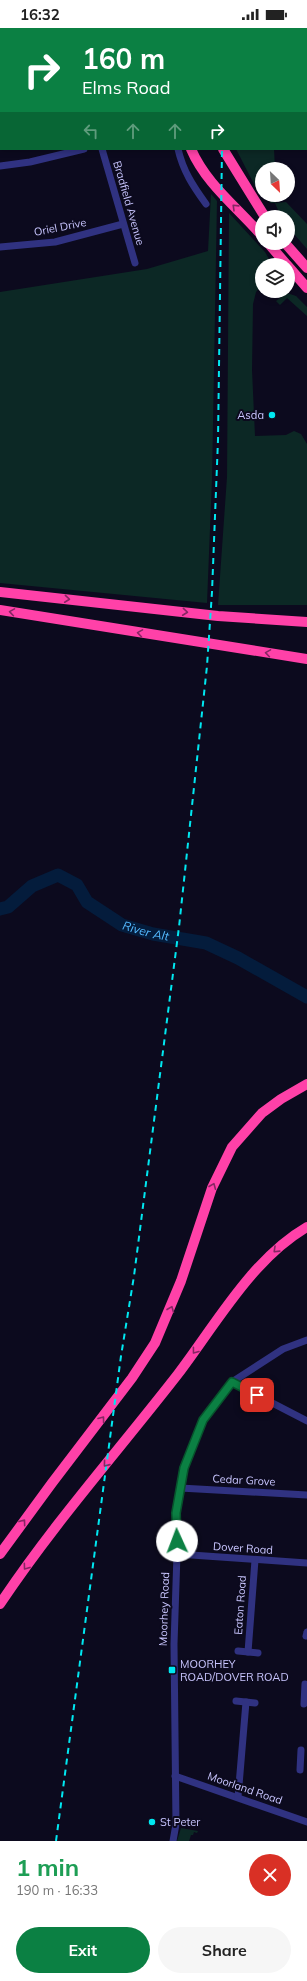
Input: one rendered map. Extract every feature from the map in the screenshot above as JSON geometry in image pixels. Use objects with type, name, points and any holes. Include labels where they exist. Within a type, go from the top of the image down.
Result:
[{"type":"highway","points":[[191,150],[209,180],[255,229]]},
{"type":"highway","points":[[224,150],[261,210]]},
{"type":"highway","points":[[274,250],[280,258]]},
{"type":"highway","points":[[291,250],[307,268]]},
{"type":"highway","points":[[295,275],[307,288]]},
{"type":"highway","points":[[0,592],[218,616],[307,622]]},
{"type":"highway","points":[[0,610],[307,659]]},
{"type":"highway","points":[[0,1554],[34,1506],[132,1378],[155,1343],[181,1282],[212,1188],[232,1147],[262,1113],[281,1099],[307,1084]]},
{"type":"highway","points":[[0,1604],[74,1503],[178,1374],[249,1280],[282,1244],[307,1227]]},
{"type":"street","points":[[0,166],[30,162],[80,150]]},
{"type":"street","name":"Bradfield Avenue","points":[[102,150],[135,263]]},
{"type":"street","points":[[178,150],[182,165],[192,185],[206,204]]},
{"type":"street","name":"Oriel Drive","points":[[0,248],[55,242],[123,224]]},
{"type":"street","name":"Moorhey Road","points":[[172,1841],[176,1824],[174,1644],[177,1554],[176,1513],[184,1468],[203,1420],[232,1382],[284,1349],[307,1340]]},
{"type":"street","points":[[232,1382],[307,1421]]},
{"type":"street","name":"Cedar Grove","points":[[180,1488],[307,1495]]},
{"type":"street","name":"Dover Road","points":[[177,1554],[307,1563]]},
{"type":"street","name":"Eaton Road","points":[[248,1652],[255,1560]]},
{"type":"street","name":"Eaton Road","points":[[238,1651],[258,1653]]},
{"type":"street","points":[[304,1704],[306,1694],[305,1684]]},
{"type":"street","points":[[236,1701],[255,1703]]},
{"type":"street","points":[[238,1797],[246,1702]]},
{"type":"street","points":[[300,1770],[304,1759],[301,1750]]},
{"type":"street","name":"Moorland Road","points":[[176,1776],[307,1822]]},
{"type":"green space","points":[[237,150],[274,150],[275,162],[255,162],[255,186]]},
{"type":"green space","points":[[211,194],[217,201],[212,479],[207,603],[0,583],[0,292],[147,269],[208,251]]},
{"type":"green space","points":[[270,202],[286,202],[294,210],[278,210],[275,203]]},
{"type":"green space","points":[[295,211],[307,224],[307,249],[295,235]]},
{"type":"green space","points":[[229,213],[255,241],[255,250],[263,250],[268,258],[255,258],[252,370],[255,436],[286,435],[294,431],[301,434],[307,444],[307,605],[218,605],[227,477]]},
{"type":"green space","points":[[296,296],[307,307],[307,316],[287,298],[295,298]]},
{"type":"green space","points":[[280,298],[287,298],[280,305],[276,301]]},
{"type":"green space","points":[[181,1828],[198,1831],[197,1833],[194,1832],[193,1835],[191,1835],[189,1841],[177,1841]]},
{"type":"waterway","name":"River Alt","points":[[0,909],[8,907],[32,886],[58,875],[77,885],[87,902],[122,925],[153,934],[206,943],[238,958],[307,997]]},
{"type":"railway","points":[[56,1841],[121,1356],[134,1276],[179,927],[207,666],[212,592],[218,440],[222,150]]},
{"type":"place","name":"Asda","points":[[272,415]]},
{"type":"place","name":"MOORHEY ROAD/DOVER ROAD","points":[[172,1670]]},
{"type":"place","name":"St Peter","points":[[152,1822]]},
{"type":"route","points":[[177,1541],[176,1513],[184,1468],[203,1420],[232,1382],[257,1395]]}]
